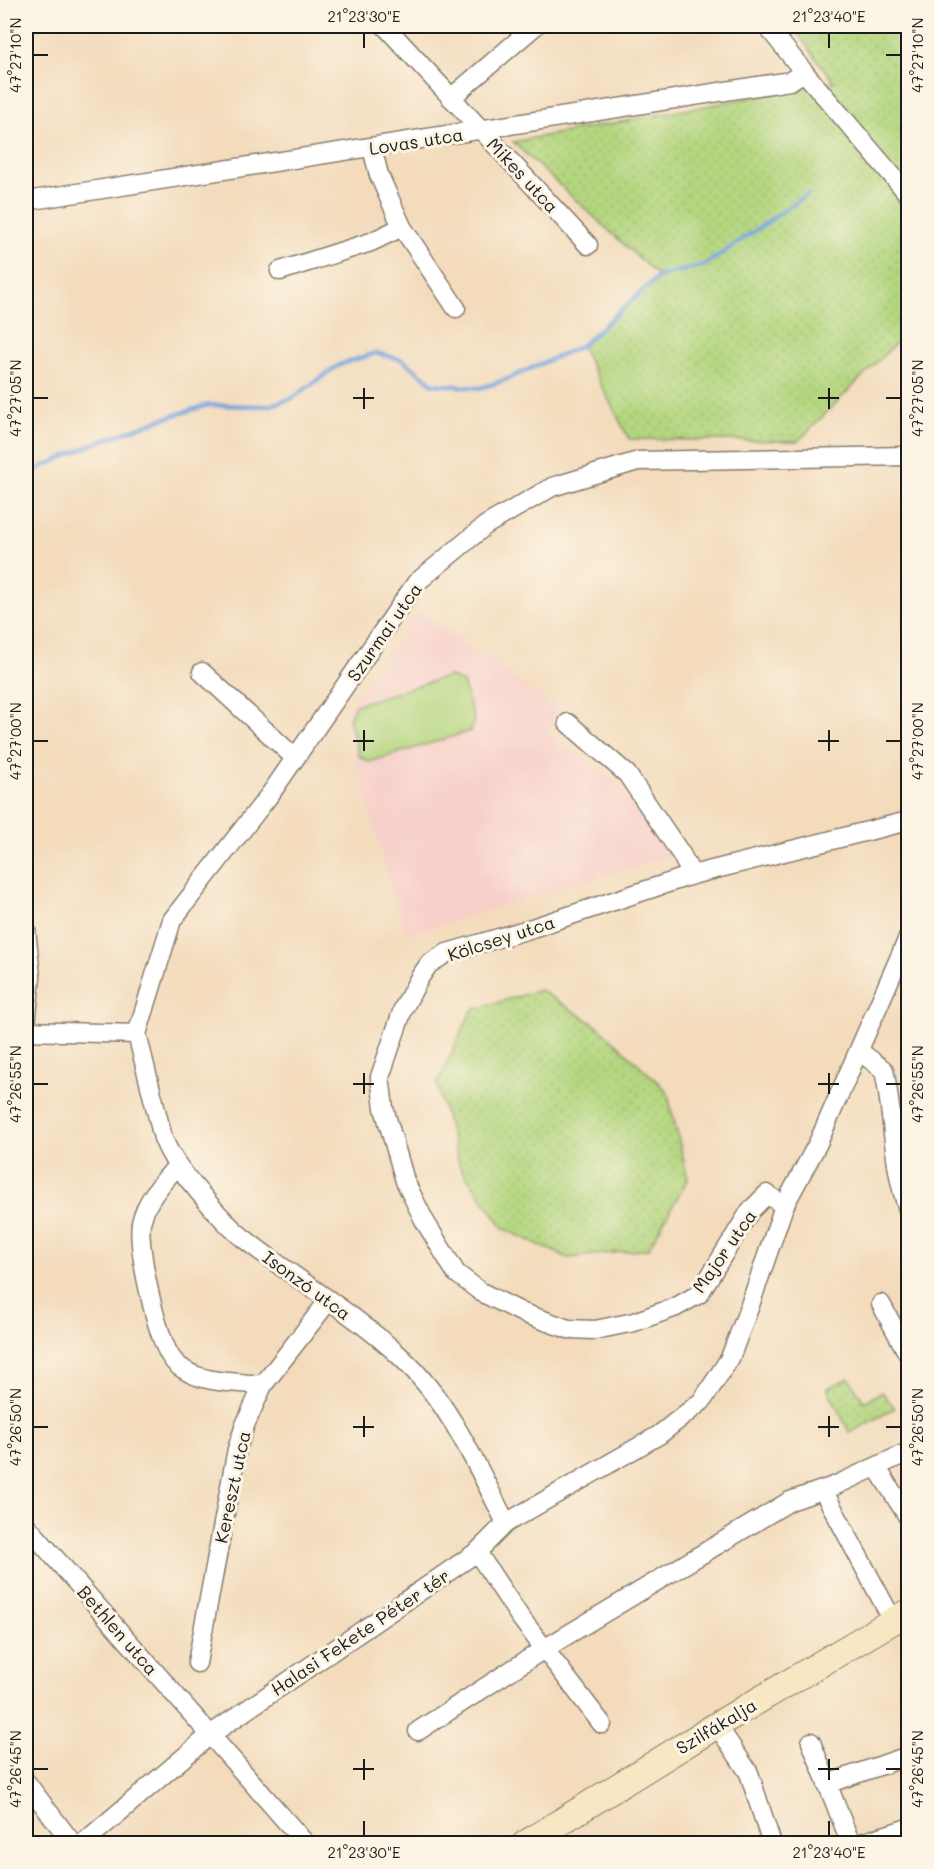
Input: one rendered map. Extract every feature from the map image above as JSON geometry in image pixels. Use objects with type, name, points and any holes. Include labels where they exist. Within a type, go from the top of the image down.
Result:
[{"type":"street","name":"Mikes utca","points":[[385,26],[588,245]]},
{"type":"street","points":[[451,98],[535,26]]},
{"type":"street","points":[[767,26],[909,194]]},
{"type":"street","name":"Lovas utca","points":[[26,201],[790,81],[804,72]]},
{"type":"street","points":[[372,148],[379,175],[402,227],[456,308]]},
{"type":"street","points":[[280,271],[371,242],[402,227]]},
{"type":"street","name":"Szurmai utca","points":[[137,1034],[172,920],[271,793],[416,583],[486,525],[552,487],[638,460],[909,456]]},
{"type":"street","points":[[202,672],[295,758]]},
{"type":"street","points":[[568,723],[627,774],[681,854],[692,875]]},
{"type":"street","name":"Kölcsey utca","points":[[380,1077],[403,1009],[420,977],[429,964],[447,953],[526,930],[692,875],[909,821]]},
{"type":"street","points":[[26,929],[31,977],[26,1024]]},
{"type":"street","name":"Major utca","points":[[506,1523],[659,1435],[702,1401],[730,1358],[784,1206],[818,1143],[909,938]]},
{"type":"street","points":[[26,1031],[137,1034]]},
{"type":"street","name":"Isonzó utca","points":[[137,1034],[163,1138],[177,1166],[224,1221],[388,1345],[420,1377],[467,1445],[506,1523]]},
{"type":"street","points":[[859,1051],[884,1070],[903,1194],[909,1209]]},
{"type":"street","name":"Major utca","points":[[380,1077],[384,1108],[405,1181],[424,1220],[456,1273],[481,1292],[524,1313],[568,1329],[595,1330],[624,1324],[676,1307],[699,1294],[750,1211],[767,1194],[784,1206]]},
{"type":"street","points":[[177,1166],[151,1198],[141,1222],[140,1234],[140,1249],[166,1347],[173,1360],[184,1370],[195,1375],[214,1380],[263,1385]]},
{"type":"street","name":"Kereszt utca","points":[[197,1663],[237,1449],[245,1425],[263,1385],[329,1300]]},
{"type":"street","points":[[881,1304],[909,1354]]},
{"type":"street","points":[[418,1731],[544,1649],[790,1501],[877,1468],[909,1452]]},
{"type":"street","points":[[877,1468],[909,1517]]},
{"type":"street","points":[[823,1490],[901,1616]]},
{"type":"street","name":"Halasi Fekete Péter tér","points":[[210,1735],[477,1552],[506,1523]]},
{"type":"street","name":"Bethlen utca","points":[[26,1525],[306,1844]]},
{"type":"street","points":[[477,1552],[520,1617],[602,1724]]},
{"type":"street","name":"Szilfákalja","points":[[525,1844],[717,1725],[901,1616]]},
{"type":"street","points":[[717,1725],[749,1773],[772,1844]]},
{"type":"street","points":[[82,1844],[210,1735]]},
{"type":"street","points":[[811,1743],[851,1844]]},
{"type":"street","points":[[827,1784],[909,1756]]},
{"type":"street","points":[[26,1782],[73,1844]]},
{"type":"street","points":[[858,1844],[909,1828]]},
{"type":"shaded area","points":[[418,610],[475,651],[498,657],[495,664],[561,712],[546,734],[579,754],[616,783],[669,856],[407,935],[382,857],[344,715]]},
{"type":"green space","points":[[792,26],[908,26],[908,331],[798,441],[629,439],[581,346],[658,276],[513,142],[834,82]]},
{"type":"green space","points":[[449,676],[463,683],[474,719],[471,731],[369,762],[359,756],[349,719],[355,705]]},
{"type":"green space","points":[[540,990],[599,1027],[667,1091],[688,1179],[648,1249],[568,1258],[504,1229],[460,1167],[437,1084],[472,1010]]},
{"type":"green space","points":[[849,1378],[864,1402],[882,1392],[895,1408],[850,1433],[827,1388]]},
{"type":"waterway","points":[[26,474],[96,443],[208,405],[267,406],[291,399],[339,365],[376,353],[403,360],[433,384],[480,388],[505,380],[581,346],[659,276],[705,265],[808,194]]}]
